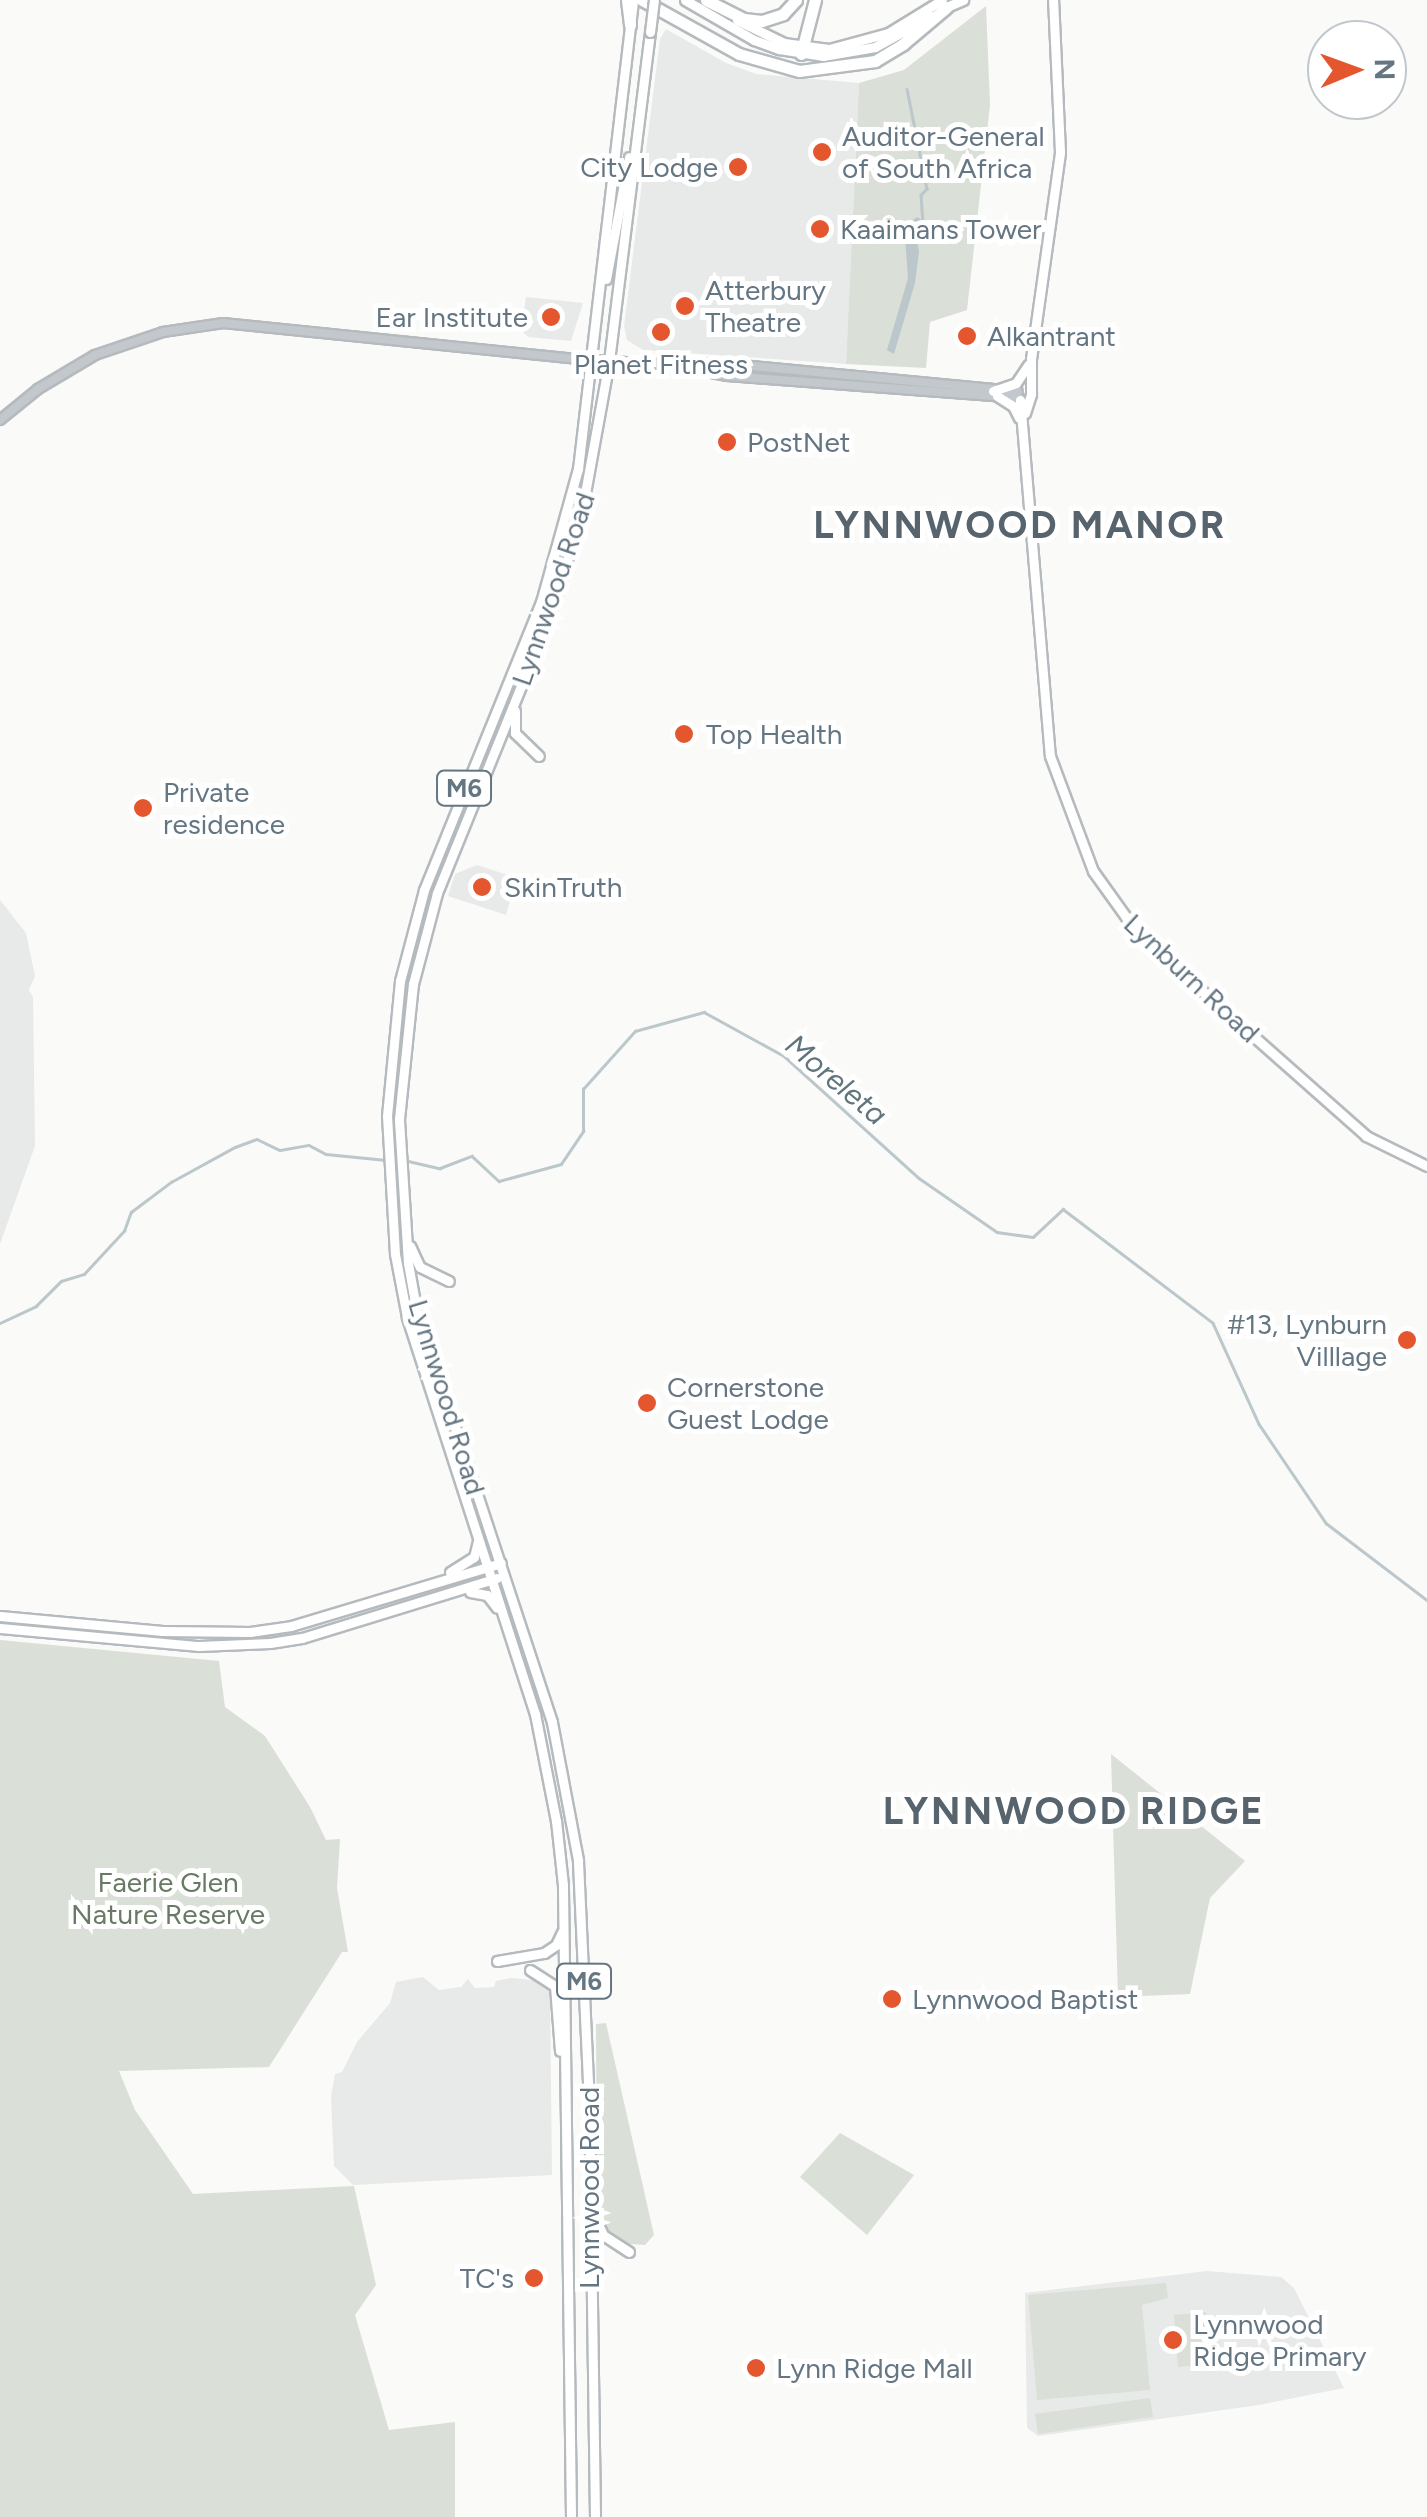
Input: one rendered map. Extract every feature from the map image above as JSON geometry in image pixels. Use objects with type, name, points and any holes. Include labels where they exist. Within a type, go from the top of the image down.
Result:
[{"type":"highway","points":[[630,0],[631,28]]},
{"type":"highway","points":[[642,0],[739,54],[800,71],[875,60],[904,44],[945,3]]},
{"type":"highway","points":[[706,0],[744,19],[762,22],[783,14],[796,0]]},
{"type":"highway","points":[[802,50],[815,0]]},
{"type":"main road","name":"Lynnwood Road","points":[[571,2517],[567,1963],[552,1790],[511,1638],[407,1318],[388,1181],[387,1116],[394,1020],[410,939],[443,839],[555,559],[578,469],[631,28],[642,0]]},
{"type":"main road","name":"Lynnwood Road","points":[[595,2517],[578,1860],[552,1722],[421,1327],[404,1219],[400,1119],[407,1022],[436,893],[518,694],[580,521],[609,361],[654,0]]},
{"type":"main road","points":[[686,0],[754,40],[802,50],[867,42],[945,3],[963,0]]},
{"type":"main road","points":[[706,0],[760,33],[802,50]]},
{"type":"main road","name":"Lynburn Road","points":[[1053,0],[1060,152],[1022,395],[1022,424],[1050,756],[1063,801],[1093,871],[1126,918],[1366,1136],[1427,1166]]},
{"type":"main road","points":[[590,360],[596,348],[618,206],[636,128]]},
{"type":"main road","points":[[1022,424],[1013,406],[995,394],[1016,383],[1030,362]]},
{"type":"main road","points":[[518,694],[515,733],[539,756]]},
{"type":"main road","points":[[404,1219],[416,1261],[427,1272],[449,1281]]},
{"type":"main road","points":[[426,1584],[474,1557],[478,1536]]},
{"type":"main road","points":[[0,1616],[224,1634],[291,1626],[501,1562]]},
{"type":"main road","points":[[0,1628],[199,1646],[251,1645],[302,1638],[505,1575]]},
{"type":"main road","points":[[456,1593],[488,1595],[511,1638]]},
{"type":"main road","points":[[571,1817],[578,1941],[567,1963],[582,1967],[584,1985]]},
{"type":"main road","points":[[497,1961],[506,1956],[544,1953],[556,1945],[562,1931]]},
{"type":"main road","points":[[530,1970],[555,1986],[565,2073]]},
{"type":"main road","points":[[588,2202],[603,2235],[630,2252]]},
{"type":"street","points":[[0,420],[38,389],[85,360],[125,342],[194,326],[263,324],[590,360],[676,366],[720,363],[1022,395]]},
{"type":"shaded area","points":[[666,29],[726,63],[756,74],[859,83],[846,364],[643,350],[627,340],[624,326],[660,39]]},
{"type":"shaded area","points":[[909,231],[916,235],[919,252],[915,283],[894,354],[887,350],[908,278],[905,236]]},
{"type":"shaded area","name":"Ear Institute","points":[[526,297],[583,303],[571,341],[528,337],[521,330]]},
{"type":"shaded area","name":"SkinTruth","points":[[477,865],[517,878],[506,915],[448,896],[455,874]]},
{"type":"shaded area","points":[[0,900],[26,933],[35,976],[29,990],[33,997],[35,1146],[0,1244]]},
{"type":"shaded area","points":[[423,1977],[439,1990],[461,1987],[468,1979],[475,1988],[494,1987],[496,1981],[511,1978],[544,1981],[550,1988],[552,2175],[353,2185],[334,2166],[331,2096],[335,2074],[342,2072],[357,2042],[390,2003],[396,1982]]},
{"type":"shaded area","name":"Lynnwood Ridge Primary","points":[[1207,2271],[1281,2277],[1294,2288],[1344,2388],[1259,2405],[1038,2436],[1027,2428],[1025,2293]]},
{"type":"green space","points":[[986,6],[990,105],[967,310],[930,322],[926,368],[846,364],[859,83],[904,70]]},
{"type":"green space","name":"Faerie Glen Nature Reserve","points":[[0,1640],[219,1661],[225,1707],[265,1736],[326,1840],[340,1839],[337,1888],[348,1952],[342,1952],[269,2067],[119,2071],[135,2110],[193,2194],[354,2186],[376,2285],[355,2315],[389,2430],[455,2422],[455,2517],[0,2517]]},
{"type":"green space","points":[[1111,1754],[1245,1861],[1210,1898],[1190,1994],[1118,1997]]},
{"type":"green space","points":[[606,2023],[654,2235],[645,2245],[617,2243],[602,2228],[597,2212],[596,2024]]},
{"type":"green space","points":[[840,2133],[914,2175],[867,2235],[800,2177]]},
{"type":"green space","points":[[1166,2283],[1168,2298],[1142,2305],[1150,2390],[1037,2400],[1028,2295]]},
{"type":"green space","points":[[1206,2312],[1211,2364],[1178,2367],[1174,2315]]},
{"type":"green space","points":[[1150,2398],[1153,2417],[1038,2434],[1035,2414]]},
{"type":"waterway","points":[[907,89],[927,189],[921,195],[923,223],[917,219],[908,225],[909,231]]},
{"type":"waterway","name":"Moreleta","points":[[404,1160],[440,1168],[472,1156],[499,1181],[561,1164],[583,1131],[583,1089],[635,1031],[704,1012],[784,1056],[919,1178],[997,1232],[1033,1237],[1063,1209],[1213,1323],[1259,1424],[1326,1523],[1427,1600]]},
{"type":"waterway","name":"Moreleta","points":[[0,1323],[36,1306],[61,1281],[84,1274],[124,1231],[131,1212],[171,1182],[235,1147],[257,1139],[280,1150],[309,1145],[326,1154],[386,1160]]},
{"type":"place","name":"Auditor-General of South Africa","points":[[822,152]]},
{"type":"place","name":"City Lodge","points":[[738,167]]},
{"type":"place","name":"Kaaimans Tower","points":[[820,229]]},
{"type":"place","name":"Atterbury Theatre","points":[[685,306]]},
{"type":"place","name":"Ear Institute","points":[[551,317]]},
{"type":"place","name":"Planet Fitness","points":[[661,332]]},
{"type":"place","name":"Alkantrant","points":[[967,336]]},
{"type":"place","name":"PostNet","points":[[727,442]]},
{"type":"place","name":"Top Health","points":[[684,734]]},
{"type":"place","name":"Private residence","points":[[143,808]]},
{"type":"place","name":"SkinTruth","points":[[482,887]]},
{"type":"place","name":"#13, Lynburn Villlage","points":[[1407,1340]]},
{"type":"place","name":"Cornerstone Guest Lodge","points":[[647,1403]]},
{"type":"place","name":"Lynnwood Baptist","points":[[892,1999]]},
{"type":"place","name":"TC's","points":[[534,2278]]},
{"type":"place","name":"Lynnwood Ridge Primary","points":[[1173,2340]]},
{"type":"place","name":"Lynn Ridge Mall","points":[[756,2368]]},
{"type":"district","name":"LYNNWOOD MANOR","points":[[1020,526]]},
{"type":"district","name":"LYNNWOOD RIDGE","points":[[1074,1812]]}]
